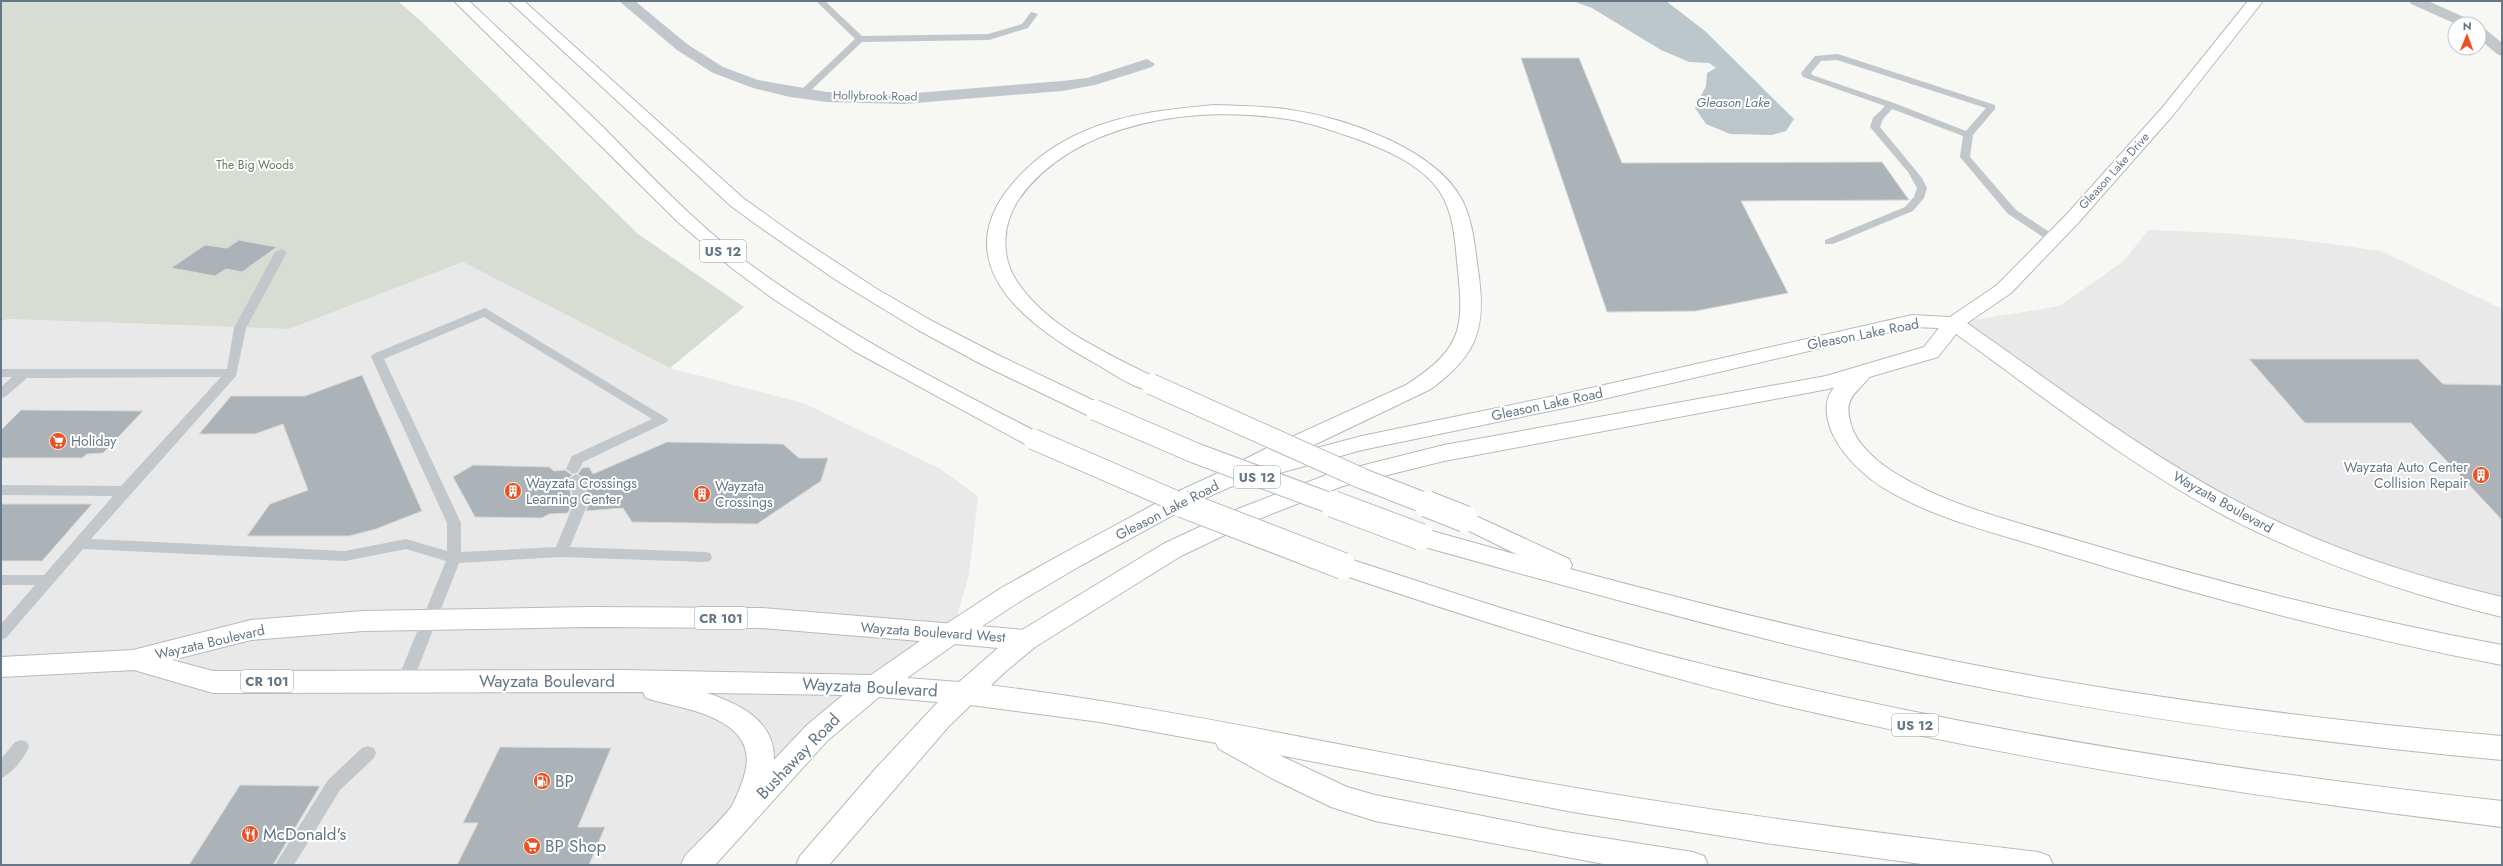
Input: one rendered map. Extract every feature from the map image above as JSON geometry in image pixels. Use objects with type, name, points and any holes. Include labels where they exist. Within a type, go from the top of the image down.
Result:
[{"type":"main road","name":"US 12","points":[[461,1],[565,99],[654,191],[702,235],[751,273],[880,358],[1033,439],[1163,498],[1269,540],[1444,601],[1539,630],[1797,699],[1937,730],[2067,754],[2232,781],[2384,802],[2502,814]]},
{"type":"main road","name":"US 12","points":[[516,1],[737,202],[777,231],[909,317],[954,342],[1095,410],[1202,456],[1421,537],[1609,590],[1888,658],[2105,700],[2320,730],[2502,748]]},
{"type":"main road","name":"Gleason Lake Drive","points":[[1954,323],[2004,289],[2053,238],[2168,111],[2256,1]]},
{"type":"main road","points":[[1222,482],[1273,454],[1414,390],[1435,376],[1449,363],[1464,341],[1471,321],[1465,233],[1459,212],[1448,190],[1436,176],[1421,164],[1376,140],[1322,122],[1268,112],[1203,111],[1146,119],[1095,134],[1068,145],[1048,158],[1026,177],[1010,196],[1000,217],[996,239],[1001,271],[1009,285],[1026,303],[1066,337],[1102,359],[1151,384],[1363,480],[1465,519],[1609,590]]},
{"type":"main road","name":"Gleason Lake Road","points":[[952,634],[1010,595],[1071,560],[1189,496],[1222,482],[1362,443],[1569,400],[1847,335],[1912,321],[1954,323]]},
{"type":"main road","name":"Gleason Lake Road","points":[[1026,640],[1172,550],[1248,514],[1337,480],[1444,453],[1575,427],[1718,404],[1828,382],[1931,352],[1954,323]]},
{"type":"main road","name":"Wayzata Boulevard","points":[[1954,323],[2124,442],[2199,492],[2280,532],[2385,575],[2459,597],[2502,607]]},
{"type":"main road","points":[[1862,373],[1842,394],[1838,402],[1839,422],[1851,445],[1868,464],[1892,481],[1936,502],[2084,551],[2204,587],[2370,628],[2502,655]]},
{"type":"main road","name":"Wayzata Boulevard","points":[[1,667],[133,660],[251,630],[363,621],[588,617],[760,618],[840,625]]},
{"type":"main road","name":"Wayzata Boulevard West","points":[[840,625],[1026,640]]},
{"type":"main road","name":"Bushaway Road","points":[[696,865],[817,733],[857,698],[952,634]]},
{"type":"main road","points":[[811,865],[963,693],[995,662],[1026,640]]},
{"type":"main road","name":"Wayzata Boulevard","points":[[133,660],[213,682],[621,681],[877,685],[963,693],[1083,708],[1649,813],[1744,828],[2038,865]]},
{"type":"main road","name":"CR 101","points":[[621,681],[704,703],[739,719],[750,728],[760,747],[760,765],[754,789],[741,817]]},
{"type":"main road","points":[[1212,732],[1283,771],[1341,798],[1375,808],[1559,844],[1693,865]]},
{"type":"street","name":"Hollybrook Road","points":[[626,1],[692,53],[717,69],[746,80],[803,93],[865,98],[974,94],[1088,82],[1147,64]]},
{"type":"street","points":[[2416,1],[2450,16]]},
{"type":"street","points":[[2487,38],[2502,51]]},
{"type":"lane","points":[[820,1],[860,39]]},
{"type":"lane","points":[[803,93],[848,48],[860,39],[989,37],[1025,26],[1034,14]]},
{"type":"lane","points":[[1968,135],[1891,105],[1808,77],[1806,73],[1818,58],[1838,57],[1992,107],[1968,135],[1965,157],[2012,212],[2053,238]]},
{"type":"lane","points":[[1829,242],[1909,208],[1919,198],[1922,188],[1917,177],[1908,164],[1881,136],[1875,127],[1878,118],[1891,105]]},
{"type":"lane","points":[[1,634],[125,490],[232,373],[240,328],[281,252]]},
{"type":"lane","points":[[405,681],[431,619],[454,558],[454,523],[376,357],[485,312],[662,419],[577,459],[575,474],[581,503],[561,552]]},
{"type":"lane","points":[[1,373],[232,373]]},
{"type":"lane","points":[[1,394],[24,374]]},
{"type":"lane","points":[[1,490],[125,490]]},
{"type":"lane","points":[[78,544],[345,556],[406,544],[454,558],[561,552],[705,557]]},
{"type":"lane","points":[[1,580],[47,580]]},
{"type":"lane","points":[[1,771],[21,747]]},
{"type":"lane","points":[[284,865],[334,785],[368,753]]},
{"type":"shaded area","points":[[2148,230],[2223,233],[2294,239],[2381,251],[2502,309],[2502,607],[2459,597],[2199,491],[1954,323],[2060,306],[2125,260]]},
{"type":"shaded area","points":[[463,262],[670,368],[803,403],[939,468],[978,496],[969,575],[952,633],[877,685],[695,865],[1,865],[1,322],[6,319],[289,329]]},
{"type":"green space","name":"The Big Woods","points":[[1,1],[398,1],[422,22],[638,234],[744,307],[670,368],[463,262],[289,329],[7,319],[1,322]]},
{"type":"water","name":"Gleason Lake","points":[[1573,1],[1666,1],[1705,31],[1794,119],[1786,131],[1772,135],[1730,134],[1706,124],[1695,108],[1706,86],[1707,73],[1716,68],[1709,63],[1689,62],[1661,50],[1592,8]]},
{"type":"building","points":[[1521,58],[1579,58],[1622,163],[1882,162],[1909,200],[1741,201],[1788,293],[1696,311],[1607,312]]},
{"type":"building","points":[[239,240],[277,247],[242,272],[226,269],[215,276],[171,268],[205,245],[227,248]]},
{"type":"building","name":"Wayzata Auto Center Collision Repair","points":[[2249,359],[2418,359],[2443,384],[2502,385],[2502,520],[2411,423],[2305,423]]},
{"type":"building","points":[[362,375],[422,511],[376,529],[349,536],[247,536],[270,504],[308,490],[283,424],[255,434],[199,434],[231,396],[305,396]]},
{"type":"building","name":"Holiday","points":[[21,410],[143,411],[103,453],[87,454],[82,458],[1,458],[1,430]]},
{"type":"building","name":"Wayzata Crossings","points":[[667,442],[783,444],[799,458],[828,458],[821,481],[757,524],[632,522],[623,508],[586,511],[589,503],[584,479],[578,474],[582,468],[589,467],[593,474]]},
{"type":"building","name":"Wayzata Crossings Learning Center","points":[[473,465],[549,467],[554,471],[565,470],[572,475],[568,479],[572,503],[568,513],[549,514],[542,518],[475,517],[453,477]]},
{"type":"building","points":[[1,504],[92,504],[42,561],[1,561]]},
{"type":"building","points":[[500,747],[611,748],[578,827],[605,827],[589,865],[457,865],[478,823],[463,823]]},
{"type":"building","name":"McDonald's","points":[[240,785],[320,786],[273,865],[189,865]]},
{"type":"place","name":"Holiday","points":[[58,441]]},
{"type":"place","name":"Wayzata Auto Center Collision Repair","points":[[2481,475]]},
{"type":"place","name":"Wayzata Crossings Learning Center","points":[[513,491]]},
{"type":"place","name":"Wayzata Crossings","points":[[702,494]]},
{"type":"place","name":"BP","points":[[542,781]]},
{"type":"place","name":"McDonald's","points":[[250,834]]},
{"type":"place","name":"BP Shop","points":[[532,846]]}]
